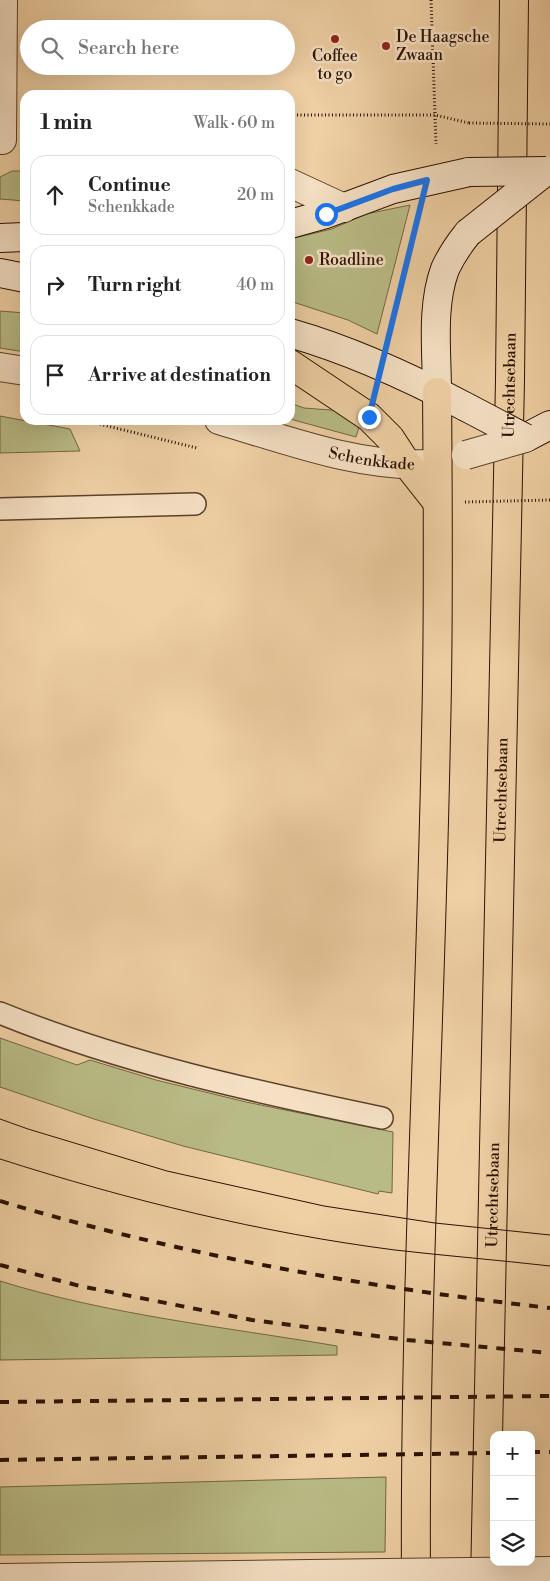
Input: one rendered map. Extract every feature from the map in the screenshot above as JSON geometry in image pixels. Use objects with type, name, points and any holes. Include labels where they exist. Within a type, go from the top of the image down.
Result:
[{"type":"main road","name":"Utrechtsebaan","points":[[486,1581],[510,380],[514,0]]},
{"type":"main road","points":[[295,367],[369,417],[390,438],[407,464],[438,502]]},
{"type":"main road","points":[[416,1581],[415,1482],[421,1205],[436,732],[437,392]]},
{"type":"street","points":[[3,0],[9,140]]},
{"type":"street","points":[[295,223],[344,208],[393,189],[427,180],[469,172],[548,171]]},
{"type":"street","points":[[437,392],[436,324],[440,287],[454,252],[468,233],[548,171]]},
{"type":"street","points":[[295,185],[344,208]]},
{"type":"street","points":[[0,238],[20,237]]},
{"type":"street","points":[[0,273],[20,277]]},
{"type":"street","points":[[295,335],[338,349],[538,439]]},
{"type":"street","points":[[0,366],[20,370]]},
{"type":"street","name":"Schenkkade","points":[[236,425],[359,460],[407,464],[438,463],[538,439],[550,425]]},
{"type":"street","points":[[0,1578],[550,1571]]},
{"type":"lane","points":[[0,508],[195,504]]},
{"type":"lane","points":[[0,1013],[105,1051],[190,1075],[382,1118]]},
{"type":"path","points":[[382,368],[436,145],[431,0]]},
{"type":"path","points":[[295,115],[435,115],[469,123],[550,124]]},
{"type":"path","points":[[465,502],[550,500]]},
{"type":"green space","points":[[12,171],[20,171],[20,201],[0,199],[0,177]]},
{"type":"green space","points":[[410,205],[377,334],[348,320],[295,303],[295,238],[332,229],[366,214]]},
{"type":"green space","points":[[0,311],[20,313],[20,351],[0,348]]},
{"type":"green space","points":[[295,405],[304,408],[344,411],[360,424],[356,437],[295,420]]},
{"type":"green space","points":[[0,416],[20,420],[20,425],[48,425],[70,429],[80,451],[0,453]]},
{"type":"green space","points":[[0,1038],[77,1065],[90,1060],[156,1080],[246,1102],[393,1132],[392,1193],[379,1191],[378,1194],[183,1146],[94,1119],[0,1087]]},
{"type":"green space","points":[[0,1281],[83,1303],[337,1346],[337,1355],[0,1360]]},
{"type":"green space","points":[[386,1477],[385,1552],[0,1555],[0,1487]]},
{"type":"tram line","points":[[0,1119],[167,1171],[324,1206],[435,1223],[550,1235]]},
{"type":"tram line","points":[[0,1159],[97,1188],[245,1225],[395,1250],[550,1266]]},
{"type":"railway","points":[[0,1201],[136,1238],[273,1267],[411,1290],[550,1308]]},
{"type":"railway","points":[[0,1265],[80,1286],[252,1320],[407,1340],[550,1353]]},
{"type":"railway","points":[[0,1402],[550,1396]]},
{"type":"railway","points":[[535,1452],[550,1452]]},
{"type":"railway","points":[[0,1460],[490,1453]]},
{"type":"place","name":"Coffee to go","points":[[335,39]]},
{"type":"place","name":"De Haagsche Zwaan","points":[[386,46]]},
{"type":"place","name":"Roadline","points":[[309,260]]},
{"type":"route","points":[[326,214],[393,189],[427,180],[369,417]]}]
